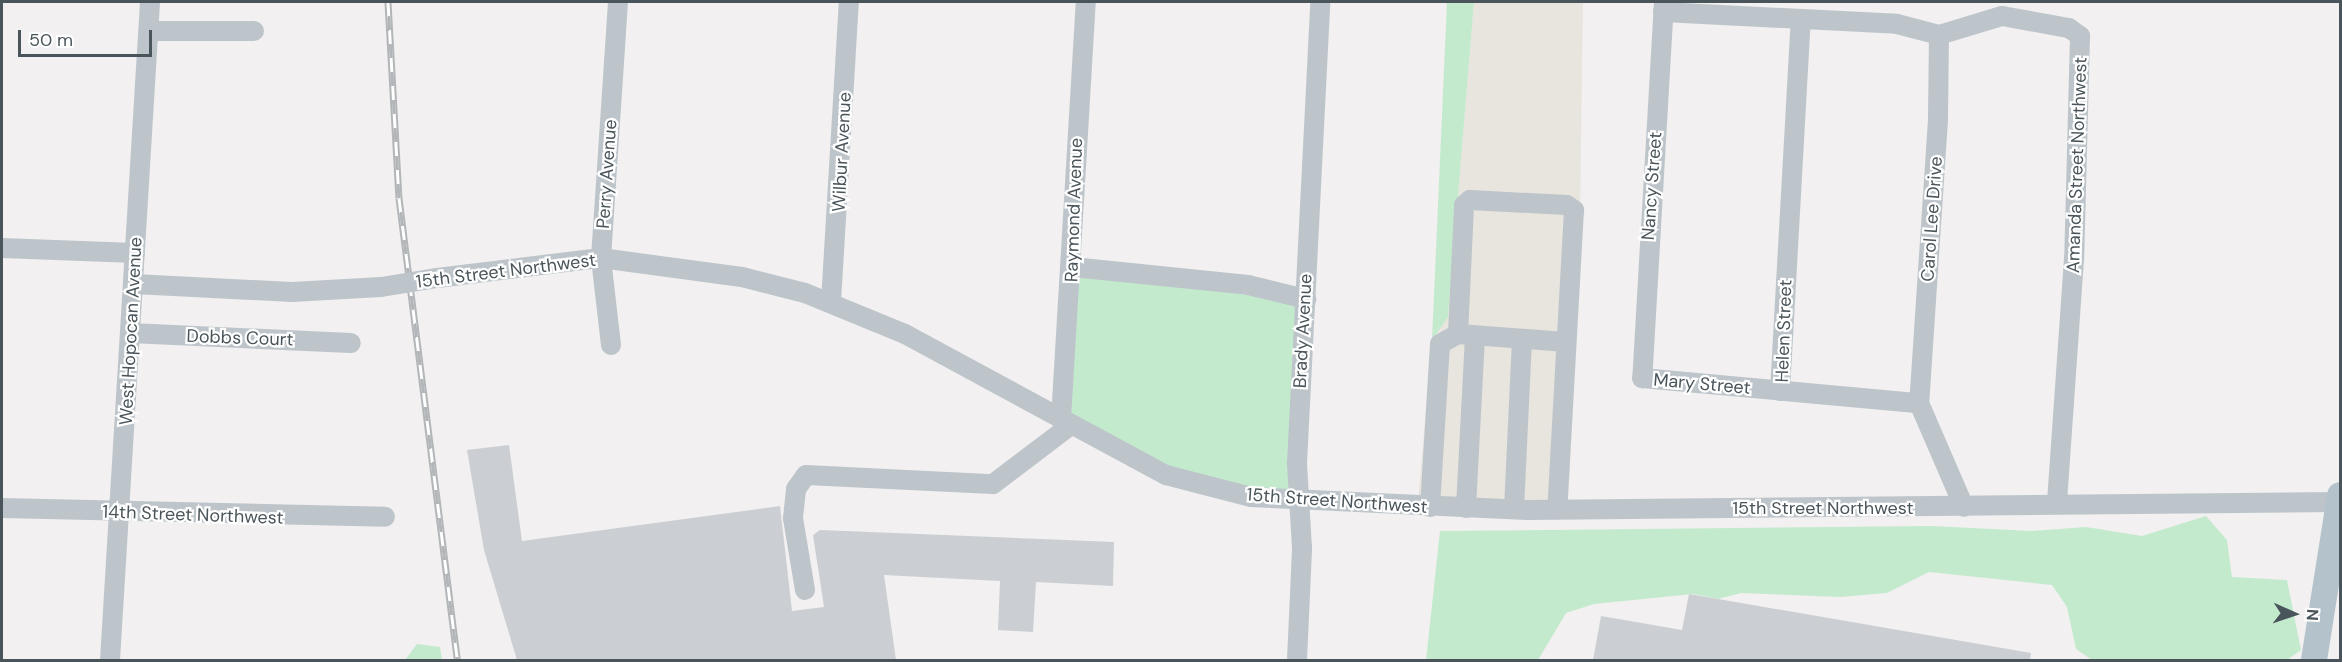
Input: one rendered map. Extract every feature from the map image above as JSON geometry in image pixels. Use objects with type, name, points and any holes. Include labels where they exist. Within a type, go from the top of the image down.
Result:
[{"type":"main road","points":[[2314,660],[2340,500]]},
{"type":"street","name":"West Hopocan Avenue","points":[[110,660],[150,2]]},
{"type":"street","name":"Perry Avenue","points":[[611,345],[601,258],[618,2]]},
{"type":"street","name":"Wilbur Avenue","points":[[831,302],[849,2]]},
{"type":"street","name":"Raymond Avenue","points":[[1066,422],[1086,2]]},
{"type":"street","name":"Brady Avenue","points":[[1296,660],[1302,548],[1299,502],[1306,299],[1320,2]]},
{"type":"street","points":[[1664,7],[1801,21],[1897,24],[1939,35]]},
{"type":"street","name":"Nancy Street","points":[[1640,360],[1664,7]]},
{"type":"street","name":"Amanda Street Northwest","points":[[1939,35],[2002,16],[2069,28],[2080,36],[2074,259],[2057,504]]},
{"type":"street","name":"Helen Street","points":[[1801,21],[1780,391],[1919,403]]},
{"type":"street","points":[[149,31],[254,31]]},
{"type":"street","name":"Carol Lee Drive","points":[[1919,403],[1938,120],[1939,35]]},
{"type":"street","points":[[1466,508],[1464,205],[1470,200],[1568,205],[1574,210],[1557,510]]},
{"type":"street","points":[[2,248],[135,253]]},
{"type":"street","name":"15th Street Northwest","points":[[134,284],[292,292],[381,287],[601,258],[742,277],[831,302],[905,334],[1166,475],[1194,484],[1299,502],[1557,510],[1964,507],[2340,500]]},
{"type":"street","points":[[1072,267],[1248,285],[1306,299]]},
{"type":"street","name":"Dobbs Court","points":[[130,333],[351,343]]},
{"type":"street","points":[[1430,507],[1440,344],[1466,335],[1566,342]]},
{"type":"street","points":[[1514,509],[1522,339]]},
{"type":"street","name":"Mary Street","points":[[1640,360],[1639,371],[1649,381],[1780,391]]},
{"type":"street","points":[[1919,403],[1964,507]]},
{"type":"street","points":[[804,590],[793,518],[796,489],[806,475],[993,484],[1066,422]]},
{"type":"street","name":"14th Street Northwest","points":[[2,508],[120,513],[385,517]]},
{"type":"shaded area","points":[[1474,2],[1583,2],[1579,283],[1568,501],[1418,502],[1432,340],[1448,316]]},
{"type":"green space","points":[[1447,2],[1474,2],[1448,317],[1432,340]]},
{"type":"green space","points":[[1078,273],[1303,302],[1293,496],[1204,482],[1066,418]]},
{"type":"green space","points":[[2206,516],[2227,540],[2232,577],[2287,580],[2301,650],[2287,660],[2092,660],[2076,649],[2067,607],[2052,585],[1929,572],[1887,593],[1840,597],[1741,593],[1718,599],[1693,594],[1594,604],[1566,613],[1538,660],[1426,660],[1440,531],[1932,526],[2032,531],[2086,527],[2142,536]]},
{"type":"green space","points":[[417,644],[440,647],[442,660],[405,660]]},
{"type":"building","points":[[509,445],[522,541],[780,506],[792,611],[824,607],[813,535],[820,530],[1114,542],[1113,586],[1036,582],[1033,632],[998,630],[1000,581],[884,575],[896,660],[517,660],[484,550],[467,450]]},
{"type":"building","points":[[1689,594],[2031,653],[2030,660],[1593,660],[1601,616],[1682,630]]},
{"type":"railway","points":[[388,2],[399,198],[457,660]]}]
